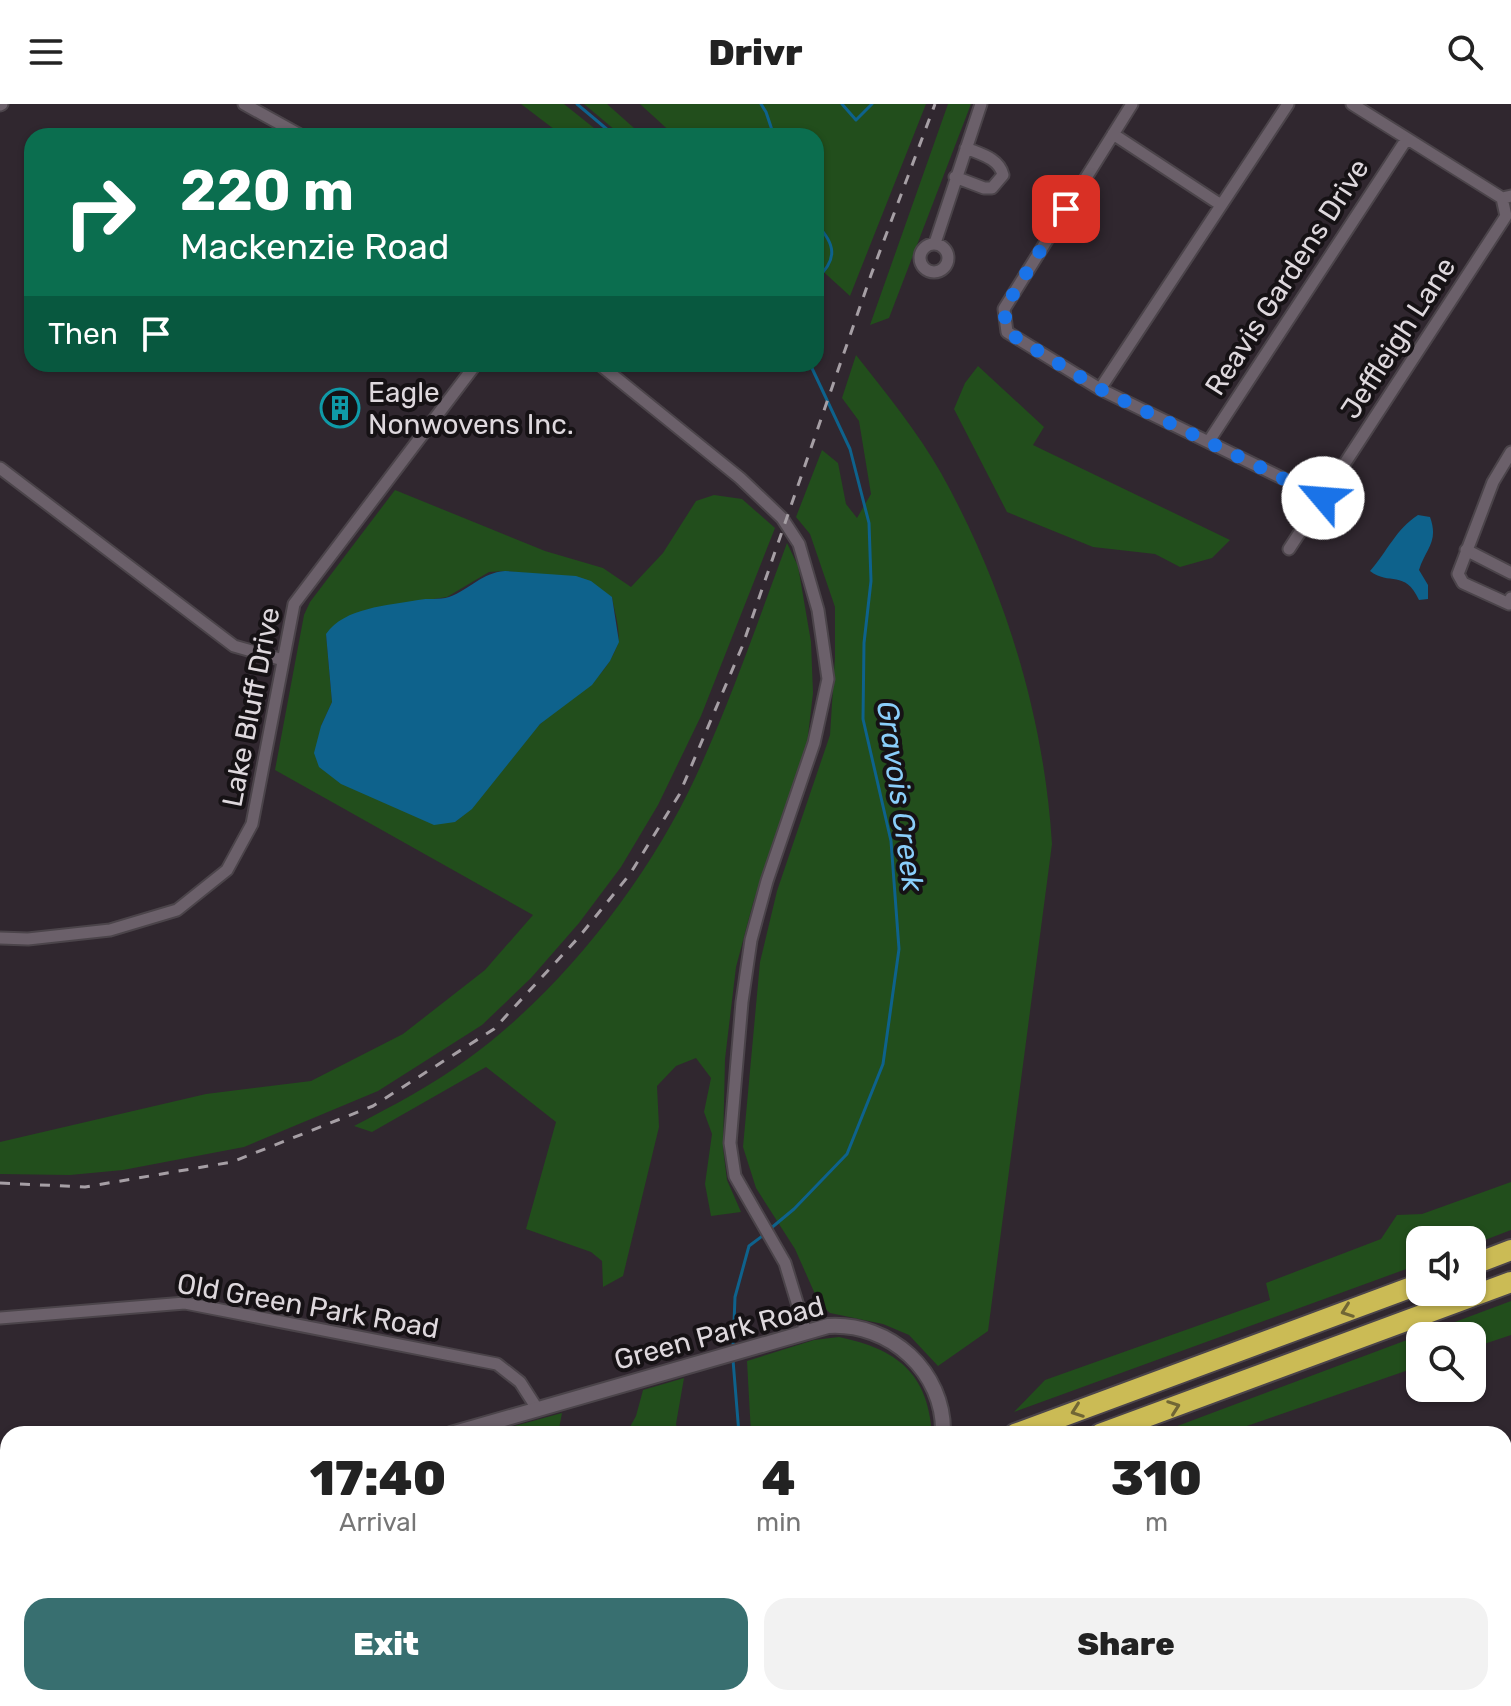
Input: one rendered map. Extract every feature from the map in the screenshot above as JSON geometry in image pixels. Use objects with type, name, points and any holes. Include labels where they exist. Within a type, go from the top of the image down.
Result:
[{"type":"highway","points":[[1486,1260],[1511,1250]]},
{"type":"highway","points":[[1122,1426],[1511,1282]]},
{"type":"highway","points":[[1036,1426],[1406,1289]]},
{"type":"street","points":[[244,104],[288,128]]},
{"type":"street","points":[[935,243],[981,104]]},
{"type":"street","points":[[1132,104],[1004,309],[1007,332],[1100,389],[1323,498]]},
{"type":"street","points":[[1100,389],[1288,104]]},
{"type":"street","points":[[1352,104],[1406,140],[1506,197]]},
{"type":"street","points":[[1113,134],[1221,205]]},
{"type":"street","name":"Reavis Gardens Drive","points":[[1209,441],[1406,140]]},
{"type":"street","points":[[955,177],[992,188],[1003,175],[1001,167],[994,161],[966,148]]},
{"type":"street","name":"Jeffleigh Lane","points":[[1289,549],[1506,216],[1506,197]]},
{"type":"street","name":"Lake Bluff Drive","points":[[0,938],[28,939],[110,930],[177,910],[227,870],[252,824],[294,604],[470,372]]},
{"type":"street","points":[[609,372],[740,478],[782,518],[799,544],[818,610],[828,679],[814,743],[767,881],[751,940],[742,1002],[730,1143],[735,1176],[785,1263],[806,1332]]},
{"type":"street","points":[[1510,602],[1463,583],[1458,574],[1493,482],[1511,452]]},
{"type":"street","points":[[0,468],[234,646],[283,660]]},
{"type":"street","points":[[1466,550],[1511,573]]},
{"type":"street","name":"Old Green Park Road","points":[[0,1318],[185,1303],[497,1364],[520,1382],[538,1410]]},
{"type":"street","name":"Green Park Road","points":[[480,1426],[828,1326],[851,1326],[897,1345],[922,1367],[935,1388],[943,1426]]},
{"type":"green space","points":[[521,104],[564,104],[594,128],[552,128]]},
{"type":"green space","points":[[584,104],[607,104],[634,128],[612,128]]},
{"type":"green space","points":[[640,104],[926,104],[850,296],[824,272],[824,128],[666,128]]},
{"type":"green space","points":[[948,104],[971,104],[889,318],[870,325]]},
{"type":"green space","points":[[856,355],[932,458],[984,560],[1002,606],[1030,700],[1048,796],[1052,844],[988,1331],[938,1366],[909,1335],[883,1324],[830,1313],[819,1303],[795,1249],[756,1188],[743,1147],[760,962],[777,891],[830,735],[835,607],[810,534],[796,517],[822,450],[838,463],[846,504],[857,518],[871,494],[859,421],[842,398]]},
{"type":"green space","points":[[978,366],[1044,427],[1033,445],[1230,540],[1212,558],[1180,567],[1155,554],[1093,547],[1007,512],[954,409],[965,383]]},
{"type":"green space","points":[[395,490],[545,551],[603,568],[631,587],[663,553],[696,501],[714,495],[742,499],[775,528],[701,716],[658,805],[621,867],[579,923],[531,978],[482,1025],[378,1091],[244,1147],[123,1170],[70,1175],[0,1174],[0,1142],[206,1094],[311,1081],[403,1034],[485,970],[533,915],[275,770],[304,615],[310,602]],"holes":[[[489,572],[552,576],[612,597],[618,628],[617,646],[602,672],[540,724],[479,800],[455,822],[321,726],[332,702],[326,634],[401,604],[447,597]]]},
{"type":"green space","points":[[787,543],[798,566],[811,642],[813,693],[807,744],[753,903],[736,967],[725,1059],[723,1148],[727,1180],[741,1212],[711,1216],[705,1184],[712,1134],[704,1112],[711,1078],[696,1058],[676,1066],[657,1086],[659,1127],[623,1276],[603,1287],[602,1261],[591,1252],[526,1229],[556,1122],[486,1067],[372,1132],[354,1126],[441,1077],[503,1031],[569,966],[628,893],[696,776],[733,689]]},
{"type":"green space","points":[[1511,1182],[1511,1230],[1486,1240],[1486,1226],[1406,1226],[1406,1269],[1014,1412],[1045,1380],[1270,1300],[1266,1283],[1381,1239],[1397,1215],[1422,1214]]},
{"type":"green space","points":[[1511,1301],[1511,1335],[1486,1343],[1486,1322],[1455,1322]]},
{"type":"green space","points":[[839,1337],[877,1348],[892,1357],[916,1379],[924,1394],[931,1426],[751,1426],[747,1361],[814,1340]]},
{"type":"green space","points":[[1406,1340],[1406,1371],[1247,1426],[1177,1426]]},
{"type":"green space","points":[[684,1378],[677,1426],[630,1426],[643,1390]]},
{"type":"green space","points":[[562,1413],[560,1426],[514,1426]]},
{"type":"water","points":[[1418,515],[1430,517],[1433,533],[1419,570],[1428,585],[1428,599],[1419,600],[1408,584],[1370,571],[1398,534]]},
{"type":"water","points":[[505,571],[576,576],[591,581],[612,597],[619,642],[610,661],[592,685],[540,724],[472,809],[455,822],[434,825],[341,784],[319,767],[314,753],[332,702],[326,634],[334,625],[368,609],[449,597],[489,575]]},
{"type":"waterway","name":"Gravois Creek","points":[[577,104],[606,128]]},
{"type":"waterway","points":[[761,104],[771,128]]},
{"type":"waterway","points":[[842,104],[856,120],[872,104]]},
{"type":"waterway","points":[[824,233],[832,252],[824,271]]},
{"type":"waterway","name":"Gravois Creek","points":[[770,1229],[794,1209],[847,1154],[883,1064],[899,949],[891,841],[863,719],[864,643],[871,581],[869,523],[850,449],[814,372]]},
{"type":"waterway","name":"Gravois Creek","points":[[733,1349],[735,1297],[749,1246],[765,1234]]},
{"type":"waterway","name":"Gravois Creek","points":[[733,1360],[738,1426]]},
{"type":"railway","points":[[0,1183],[85,1187],[232,1162],[373,1106],[494,1029],[579,937],[630,874],[679,795],[742,647],[871,275],[935,104]]},
{"type":"place","name":"Eagle Nonwovens Inc.","points":[[340,408]]},
{"type":"route","points":[[1066,209],[1004,309],[1007,332],[1100,389],[1323,498]]}]
